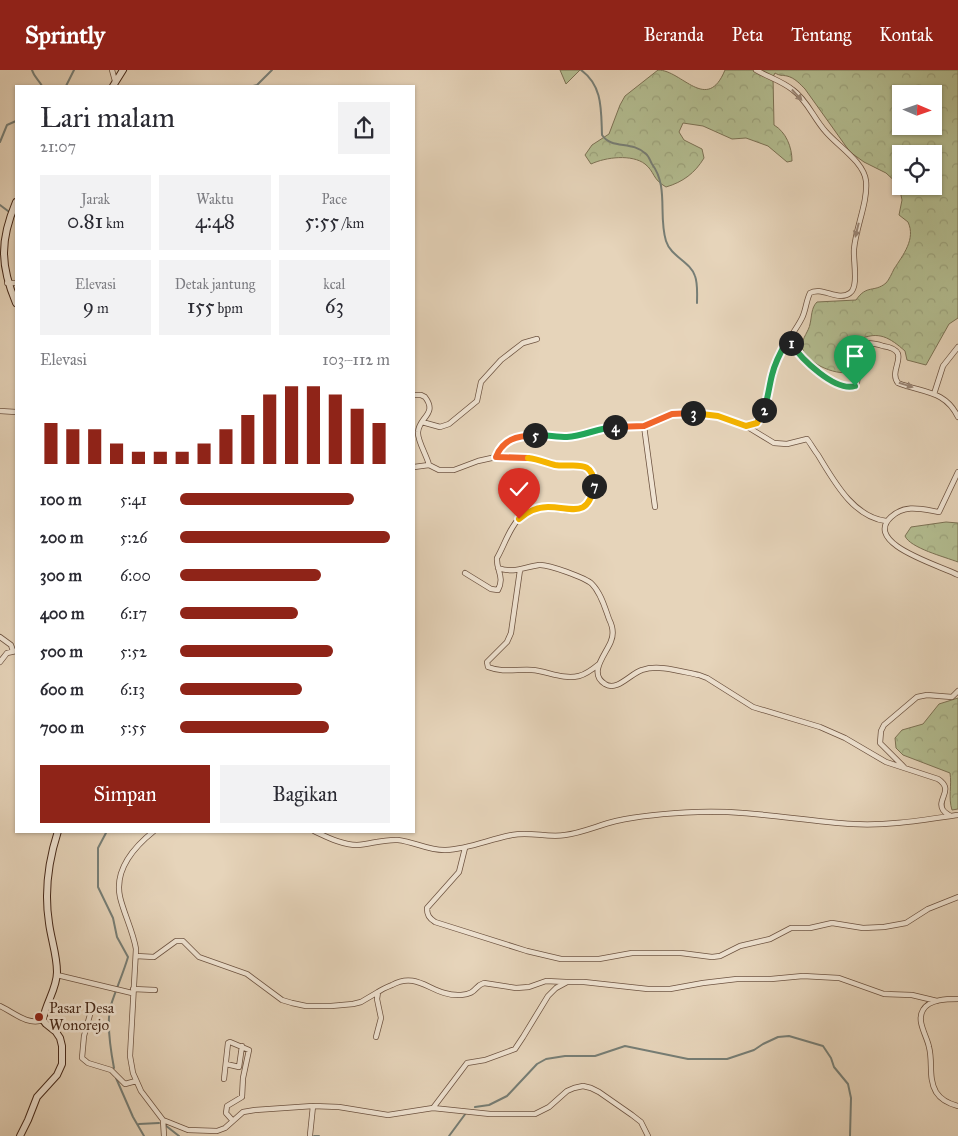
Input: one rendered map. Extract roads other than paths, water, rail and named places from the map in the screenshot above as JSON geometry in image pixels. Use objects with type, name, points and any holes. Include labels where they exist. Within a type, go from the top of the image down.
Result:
[{"type":"main road","points":[[114,84],[123,70]]},
{"type":"main road","points":[[15,206],[6,226],[0,252],[6,283],[15,301]]},
{"type":"main road","points":[[20,1136],[34,1101],[57,1075],[62,1064],[60,1038],[42,1020],[57,975],[54,944],[49,923],[47,885],[49,861],[57,833]]},
{"type":"street","points":[[112,70],[114,84]]},
{"type":"street","points":[[746,426],[757,423],[760,419],[768,398],[771,376],[776,362],[801,320],[810,293],[820,291],[847,295],[855,287],[853,261],[855,234],[861,214],[866,183],[861,166],[825,132],[795,91],[782,82],[756,70]]},
{"type":"street","points":[[6,283],[15,283]]},
{"type":"street","points":[[422,422],[440,427],[449,424],[477,402],[481,382],[501,360],[523,343],[537,339]]},
{"type":"street","points":[[788,339],[799,356],[834,382],[847,387],[852,387],[857,383],[861,349],[864,344],[870,343],[891,347],[898,352],[899,356],[895,377],[898,383],[942,396],[953,407],[958,417]]},
{"type":"street","points":[[934,394],[943,366],[958,347]]},
{"type":"street","points":[[415,395],[421,394],[430,405],[428,415],[422,422],[418,432],[418,437],[429,465]]},
{"type":"street","points":[[0,410],[15,412]]},
{"type":"street","points":[[496,457],[505,442],[523,436],[566,437],[606,428],[644,426],[672,414],[685,412],[712,414],[746,426],[774,443],[786,444],[807,439],[846,498],[865,513],[879,520],[886,521],[902,509],[939,512],[958,472]]},
{"type":"street","points":[[644,426],[653,498],[656,507]]},
{"type":"street","points":[[415,467],[429,465],[439,470],[454,470],[478,461],[496,457],[539,459],[559,466],[581,465],[591,472],[594,485],[587,504],[583,508],[571,510],[545,507],[531,510],[524,514],[516,523],[497,558],[496,564],[501,573],[500,588],[496,590],[491,589],[465,572]]},
{"type":"street","points":[[886,521],[885,535],[891,543],[958,575]]},
{"type":"street","points":[[498,568],[512,571],[545,565],[586,580],[593,585],[611,622],[612,630],[612,639],[601,656],[599,664],[600,679],[605,684],[610,686],[617,685],[632,674],[648,668],[699,675],[753,706],[820,727],[845,738],[886,762],[938,779],[944,784],[945,788],[942,809],[950,816]]},
{"type":"street","points":[[520,570],[511,633],[507,642],[487,662],[488,667],[506,670],[533,670],[571,677],[590,672],[599,664]]},
{"type":"street","points":[[0,637],[11,645],[15,651],[7,653],[0,662]]},
{"type":"street","points":[[905,768],[880,742],[880,731],[884,725],[917,697],[927,695],[952,697],[958,691]]},
{"type":"street","points":[[319,833],[344,844],[356,845],[383,840],[398,840],[430,849],[444,850],[464,848],[512,835],[527,833],[566,835],[617,820],[666,813],[732,812],[779,815],[853,824],[907,824],[958,815]]},
{"type":"street","points":[[152,833],[130,854],[120,876],[120,896],[134,940],[136,956],[132,991],[130,1056],[133,1073],[141,1091],[163,1120],[188,1130],[217,1131],[225,1128],[243,1112],[313,1106],[339,1107],[388,1115],[433,1108],[490,1114],[535,1114],[549,1107],[567,1091],[583,1086],[599,1092],[632,1115],[640,1122],[648,1136]]},
{"type":"street","points":[[464,848],[459,872],[427,908],[430,919],[527,951],[567,960],[598,959],[632,953],[681,953],[712,957],[720,956],[740,946],[770,939],[791,928],[810,928],[832,923],[863,928],[906,923],[928,909],[958,897]]},
{"type":"street","points":[[136,956],[154,957],[176,942],[183,941],[198,958],[247,974],[282,1000],[306,1006],[361,1002],[399,980],[406,979],[419,981],[442,993],[459,996],[473,993],[484,983],[516,988],[529,987],[546,981],[584,982],[648,990],[737,979],[771,979],[803,976],[839,978],[884,994],[912,995],[937,1001]]},
{"type":"street","points":[[57,975],[132,991],[155,990]]},
{"type":"street","points":[[433,1108],[468,1063],[485,1060],[515,1048],[548,996],[556,988],[567,982]]},
{"type":"street","points":[[376,1037],[381,1018],[378,992]]},
{"type":"street","points":[[958,999],[937,1001],[928,1005],[922,1010],[921,1018],[932,1058],[932,1082],[936,1092],[943,1100],[958,1106]]},
{"type":"street","points":[[93,1004],[84,1036],[82,1058],[88,1063],[111,1070],[125,1084],[136,1081]]},
{"type":"street","points":[[0,1006],[24,1019],[37,1022],[42,1020]]},
{"type":"street","points":[[224,1080],[228,1044],[230,1042],[249,1050],[243,1078],[242,1097],[227,1106],[226,1113],[233,1121]]},
{"type":"street","points":[[226,1064],[239,1067],[242,1046]]},
{"type":"street","points":[[310,1135],[313,1106]]},
{"type":"street","points":[[163,1120],[164,1136]]},
{"type":"waterway","points":[[32,70],[41,85]]},
{"type":"waterway","points":[[66,85],[74,70]]},
{"type":"waterway","points":[[257,85],[272,70]]},
{"type":"waterway","points":[[581,70],[588,76],[597,91],[601,108],[602,135],[611,142],[635,147],[640,150],[648,156],[657,173],[662,192],[666,241],[672,251],[693,271],[697,282],[697,303]]},
{"type":"waterway","points":[[0,142],[7,125],[15,121]]},
{"type":"waterway","points":[[0,205],[15,216]]},
{"type":"waterway","points":[[106,833],[98,848],[98,887],[113,918],[117,937],[128,957],[113,999],[109,1019],[114,1068]]},
{"type":"waterway","points":[[475,1107],[489,1105],[507,1096],[537,1064],[546,1059],[565,1056],[595,1056],[625,1046],[688,1059],[727,1059],[754,1050],[778,1037],[789,1036],[823,1046],[831,1058],[834,1067],[848,1084],[851,1098],[850,1136]]},
{"type":"waterway","points":[[116,1078],[133,1117],[144,1136]]},
{"type":"waterway","points":[[449,1136],[466,1113]]},
{"type":"waterway","points":[[139,1124],[159,1123]]},
{"type":"waterway","points":[[165,1125],[179,1136]]},
{"type":"waterway","points":[[314,1136],[319,1136]]},
{"type":"place","name":"Pasar Desa Wonorejo","points":[[39,1017]]}]
